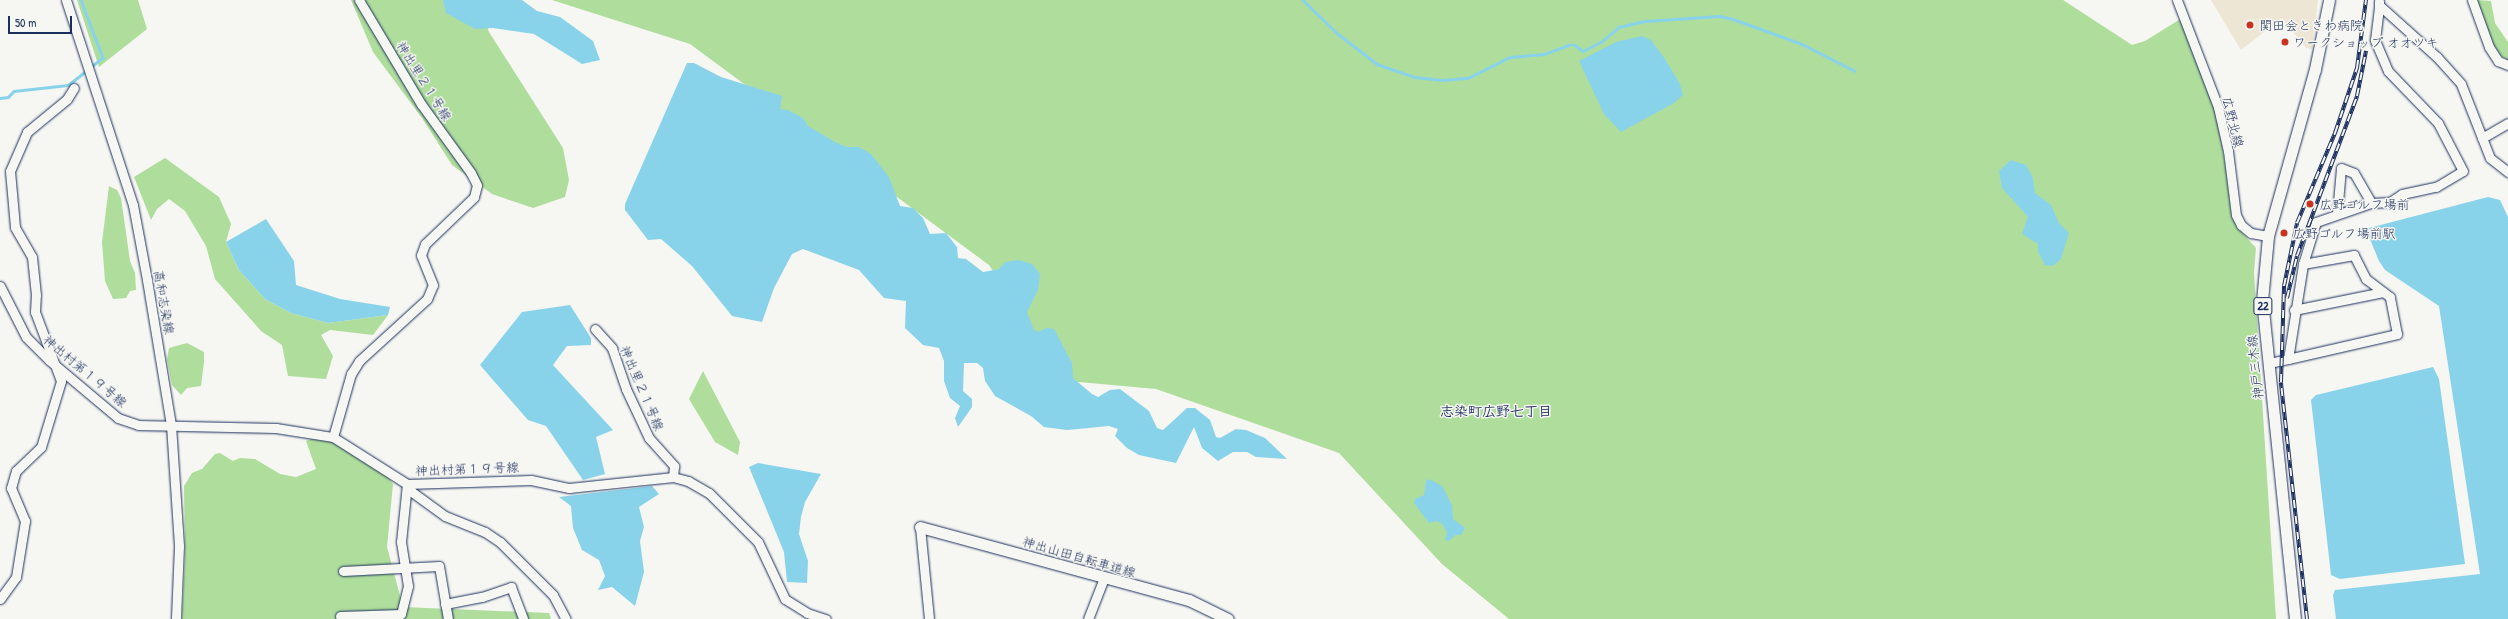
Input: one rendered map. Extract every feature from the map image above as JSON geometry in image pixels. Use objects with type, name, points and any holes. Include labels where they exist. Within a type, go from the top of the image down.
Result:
[{"type":"main road","name":"神戸三木線","points":[[2295,619],[2262,301],[2268,236],[2315,69],[2329,0]]},
{"type":"main road","name":"神出山田自転車道線","points":[[920,527],[1189,600],[1226,619]]},
{"type":"street","name":"高和志染線","points":[[66,0],[133,205],[171,426],[179,546],[176,619]]},
{"type":"street","name":"神出里２１号線","points":[[333,437],[351,374],[359,361],[427,299],[432,285],[421,255],[425,244],[474,197],[477,185],[471,173],[421,104],[359,0]]},
{"type":"street","name":"広野北線","points":[[2177,0],[2218,107],[2228,151],[2236,215],[2241,225],[2251,233],[2268,236]]},
{"type":"street","points":[[2472,0],[2489,47],[2498,61],[2508,65]]},
{"type":"street","points":[[2379,2],[2436,57],[2461,84],[2490,158],[2508,172]]},
{"type":"street","points":[[2288,359],[2294,310],[2303,264],[2316,222],[2372,203],[2390,202],[2402,194],[2436,187],[2463,171],[2438,123],[2388,71],[2375,40],[2379,2]]},
{"type":"street","points":[[0,598],[16,577],[25,521],[11,488],[16,471],[41,447],[61,381],[34,312],[36,295],[32,257],[15,227],[10,171],[27,132],[66,99],[74,88]]},
{"type":"street","points":[[2482,138],[2508,123]]},
{"type":"street","points":[[2337,214],[2341,168],[2354,173],[2372,203]]},
{"type":"street","points":[[2269,363],[2397,334],[2390,297],[2366,278],[2354,255],[2303,264]]},
{"type":"street","name":"神出村第１９号線","points":[[0,286],[26,337],[56,366],[118,418],[138,424],[276,428],[333,437],[406,484],[531,480],[569,488],[673,477],[688,480],[709,493],[758,542],[785,599],[807,613],[826,619]]},
{"type":"street","points":[[2294,310],[2383,292]]},
{"type":"street","name":"神出里２１号線","points":[[595,329],[612,348],[626,389],[649,438],[674,466],[673,477]]},
{"type":"street","points":[[340,616],[401,614],[408,586],[401,542],[406,484]]},
{"type":"street","points":[[406,484],[412,492],[446,516],[485,532],[500,542],[553,595],[566,619]]},
{"type":"street","points":[[920,527],[929,619]]},
{"type":"street","points":[[343,570],[439,566],[448,619]]},
{"type":"street","points":[[1088,619],[1104,578]]},
{"type":"street","points":[[445,604],[482,597],[511,587],[523,619]]},
{"type":"shaded area","name":"関田会ときわ病院","points":[[2211,0],[2318,0],[2312,49],[2306,48],[2282,18],[2241,50]]},
{"type":"green space","points":[[77,0],[138,0],[147,29],[99,67]]},
{"type":"green space","points":[[351,0],[478,0],[489,32],[563,148],[569,180],[565,197],[533,208],[492,194],[452,165],[422,118],[373,52]]},
{"type":"green space","points":[[552,0],[2063,0],[2132,45],[2145,41],[2182,18],[2216,111],[2236,226],[2256,248],[2254,272],[2276,619],[1509,619],[1442,564],[1339,453],[1156,389],[1068,381],[989,265],[690,44]]},
{"type":"green space","points":[[2477,0],[2491,1],[2495,23],[2508,42],[2508,60],[2500,55],[2490,39]]},
{"type":"green space","points":[[165,158],[219,197],[231,224],[226,242],[239,270],[265,299],[291,313],[328,323],[388,315],[373,335],[330,330],[321,335],[333,356],[326,379],[288,376],[282,345],[261,331],[215,279],[206,246],[185,211],[169,199],[157,209],[151,220],[134,177]]},
{"type":"green space","points":[[109,186],[117,190],[121,198],[130,261],[135,273],[136,290],[130,291],[126,298],[113,299],[105,281],[102,242]]},
{"type":"green space","points":[[187,343],[204,352],[204,362],[201,386],[187,388],[181,395],[172,385],[167,359],[169,348]]},
{"type":"green space","points":[[703,371],[740,442],[738,455],[715,442],[689,399]]},
{"type":"green space","points":[[317,437],[331,439],[387,476],[393,484],[387,547],[403,607],[549,613],[551,619],[182,619],[185,555],[184,486],[192,473],[202,469],[215,454],[220,453],[233,461],[240,458],[255,459],[280,474],[296,477],[316,469],[306,441]]},
{"type":"water","points":[[443,0],[522,0],[537,11],[560,17],[593,41],[600,60],[582,64],[534,34],[493,28],[475,29],[446,13]]},
{"type":"water","points":[[1642,36],[1651,40],[1665,59],[1680,84],[1683,95],[1674,103],[1621,132],[1604,114],[1579,61],[1616,42]]},
{"type":"water","points":[[687,63],[694,63],[721,77],[782,96],[780,109],[788,110],[803,118],[808,126],[835,142],[847,147],[859,147],[871,154],[889,177],[900,206],[913,208],[923,218],[930,234],[946,233],[957,247],[958,258],[966,259],[983,272],[999,269],[1005,262],[1019,260],[1032,264],[1040,274],[1038,290],[1027,312],[1034,330],[1039,332],[1046,328],[1054,329],[1072,363],[1073,378],[1092,394],[1098,397],[1110,390],[1120,389],[1149,411],[1157,428],[1163,430],[1187,408],[1195,408],[1210,420],[1216,437],[1220,438],[1236,429],[1246,430],[1265,438],[1287,459],[1256,457],[1247,452],[1233,452],[1218,461],[1202,448],[1194,427],[1176,463],[1139,455],[1127,448],[1115,436],[1118,429],[1109,426],[1067,430],[1044,427],[1031,416],[995,396],[985,381],[983,368],[977,363],[964,363],[963,391],[972,399],[972,407],[958,427],[955,418],[960,406],[950,398],[944,381],[944,361],[939,348],[923,345],[905,328],[906,301],[884,298],[859,270],[803,249],[792,254],[774,288],[762,322],[732,316],[692,266],[661,239],[648,240],[625,210],[625,204]]},
{"type":"water","points":[[2011,160],[2026,165],[2033,178],[2035,193],[2051,205],[2059,223],[2069,233],[2061,259],[2053,266],[2045,265],[2038,252],[2038,244],[2022,234],[2028,217],[2002,188],[1999,171]]},
{"type":"water","points":[[2488,197],[2500,200],[2508,217],[2508,619],[2336,619],[2333,595],[2335,590],[2480,574],[2439,306],[2385,270],[2379,261],[2367,232],[2369,228]]},
{"type":"water","points":[[266,219],[294,261],[296,285],[340,299],[390,307],[388,315],[328,323],[291,313],[265,299],[239,270],[226,242]]},
{"type":"water","points":[[570,305],[591,338],[591,345],[567,346],[553,365],[613,430],[596,437],[605,474],[583,480],[546,426],[528,420],[480,365],[522,312]]},
{"type":"water","points":[[2433,367],[2439,379],[2465,564],[2340,579],[2331,575],[2311,400],[2316,395]]},
{"type":"water","points":[[758,463],[821,474],[805,502],[801,517],[799,534],[808,561],[807,583],[787,582],[784,552],[749,467]]},
{"type":"water","points":[[1429,479],[1442,486],[1452,505],[1453,519],[1465,528],[1461,535],[1455,535],[1449,541],[1445,540],[1447,532],[1443,525],[1437,521],[1429,523],[1414,503],[1415,499],[1424,495],[1426,481]]},
{"type":"water","points":[[652,486],[659,494],[639,507],[644,527],[640,541],[644,572],[635,606],[612,587],[598,590],[605,576],[599,560],[582,550],[573,528],[571,506],[559,497]]},
{"type":"waterway","points":[[81,0],[103,58],[90,68]]},
{"type":"waterway","points":[[1303,0],[1337,33],[1377,64],[1414,77],[1443,80],[1468,78],[1510,57],[1544,54],[1569,45],[1575,45],[1583,51],[1601,42],[1619,27],[1645,21],[1719,16],[1733,19],[1802,44],[1855,71]]},
{"type":"waterway","points":[[0,98],[8,97],[14,91],[68,85],[86,71]]},
{"type":"railway","points":[[2307,619],[2281,382],[2284,286],[2297,223],[2335,133],[2357,68],[2366,0]]},
{"type":"railway","points":[[2287,298],[2297,256],[2357,96],[2366,51]]},
{"type":"place","name":"関田会ときわ病院","points":[[2250,25]]},
{"type":"place","name":"ワークショップ オオツキ","points":[[2285,42]]},
{"type":"place","name":"広野ゴルフ場前","points":[[2310,204]]},
{"type":"place","name":"広野ゴルフ場前駅","points":[[2284,233]]},
{"type":"district","name":"志染町広野七丁目","points":[[1496,411]]}]
